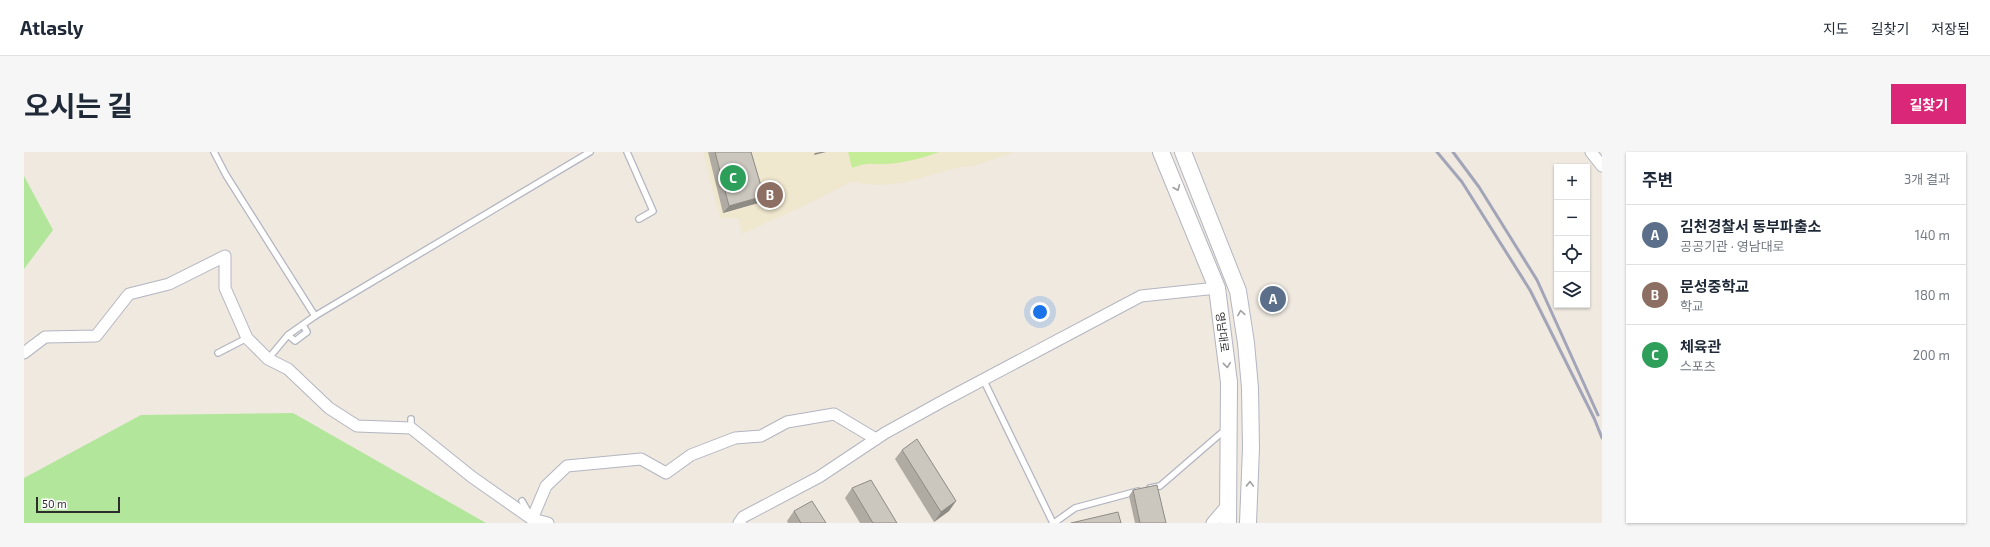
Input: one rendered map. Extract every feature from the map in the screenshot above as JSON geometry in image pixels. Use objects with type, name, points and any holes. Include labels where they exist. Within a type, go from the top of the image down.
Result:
[{"type":"main road","name":"영남대로","points":[[1161,152],[1217,288],[1229,382],[1230,426],[1228,523]]},
{"type":"main road","name":"영남대로","points":[[1183,152],[1238,291],[1246,343],[1250,388],[1251,448],[1248,523]]},
{"type":"street","points":[[1591,152],[1602,166]]},
{"type":"street","points":[[24,353],[45,337],[96,336],[129,294],[169,284],[225,256],[225,288],[246,338],[268,359],[288,369],[329,408],[357,426],[411,424],[472,477],[532,518],[548,523]]},
{"type":"street","points":[[739,523],[743,518],[819,477],[876,439],[1141,296],[1217,288]]},
{"type":"street","points":[[532,518],[546,486],[567,466],[641,459],[666,473],[691,455],[735,438],[761,436],[787,422],[834,414],[876,439]]},
{"type":"street","points":[[1212,523],[1229,503]]},
{"type":"street","points":[[751,523],[763,507]]},
{"type":"lane","points":[[214,152],[226,175],[315,316]]},
{"type":"lane","points":[[268,359],[288,335],[315,316],[590,152]]},
{"type":"lane","points":[[627,152],[653,211],[639,219]]},
{"type":"lane","points":[[288,335],[295,341],[308,332],[303,325]]},
{"type":"lane","points":[[218,353],[246,338]]},
{"type":"lane","points":[[983,380],[1054,523],[1075,508],[1160,486],[1230,426]]},
{"type":"lane","points":[[522,501],[532,518]]},
{"type":"shaded area","points":[[703,152],[1015,152],[974,166],[961,167],[903,183],[877,185],[851,182],[808,204],[742,234],[738,218],[720,218]]},
{"type":"green space","points":[[848,152],[939,152],[904,162],[890,164],[868,164],[852,168]]},
{"type":"green space","points":[[24,176],[53,230],[24,269]]},
{"type":"green space","points":[[293,413],[486,523],[24,523],[24,478],[141,415]]},
{"type":"building","points":[[715,152],[751,152],[764,196],[729,206]]},
{"type":"building","points":[[917,439],[956,501],[941,512],[902,450]]},
{"type":"building","points":[[871,480],[897,523],[873,523],[852,488]]},
{"type":"building","points":[[1157,485],[1166,523],[1140,523],[1133,490]]},
{"type":"building","points":[[812,501],[826,523],[801,523],[794,511]]},
{"type":"building","points":[[1118,512],[1121,523],[1071,523]]},
{"type":"railway","points":[[1437,152],[1462,182],[1530,290],[1594,418],[1602,438]]},
{"type":"railway","points":[[1453,152],[1479,187],[1537,280],[1598,415]]},
{"type":"place","name":"체육관","points":[[733,178]]},
{"type":"place","name":"문성중학교","points":[[770,195]]},
{"type":"place","name":"김천경찰서 동부파출소","points":[[1273,299]]}]
